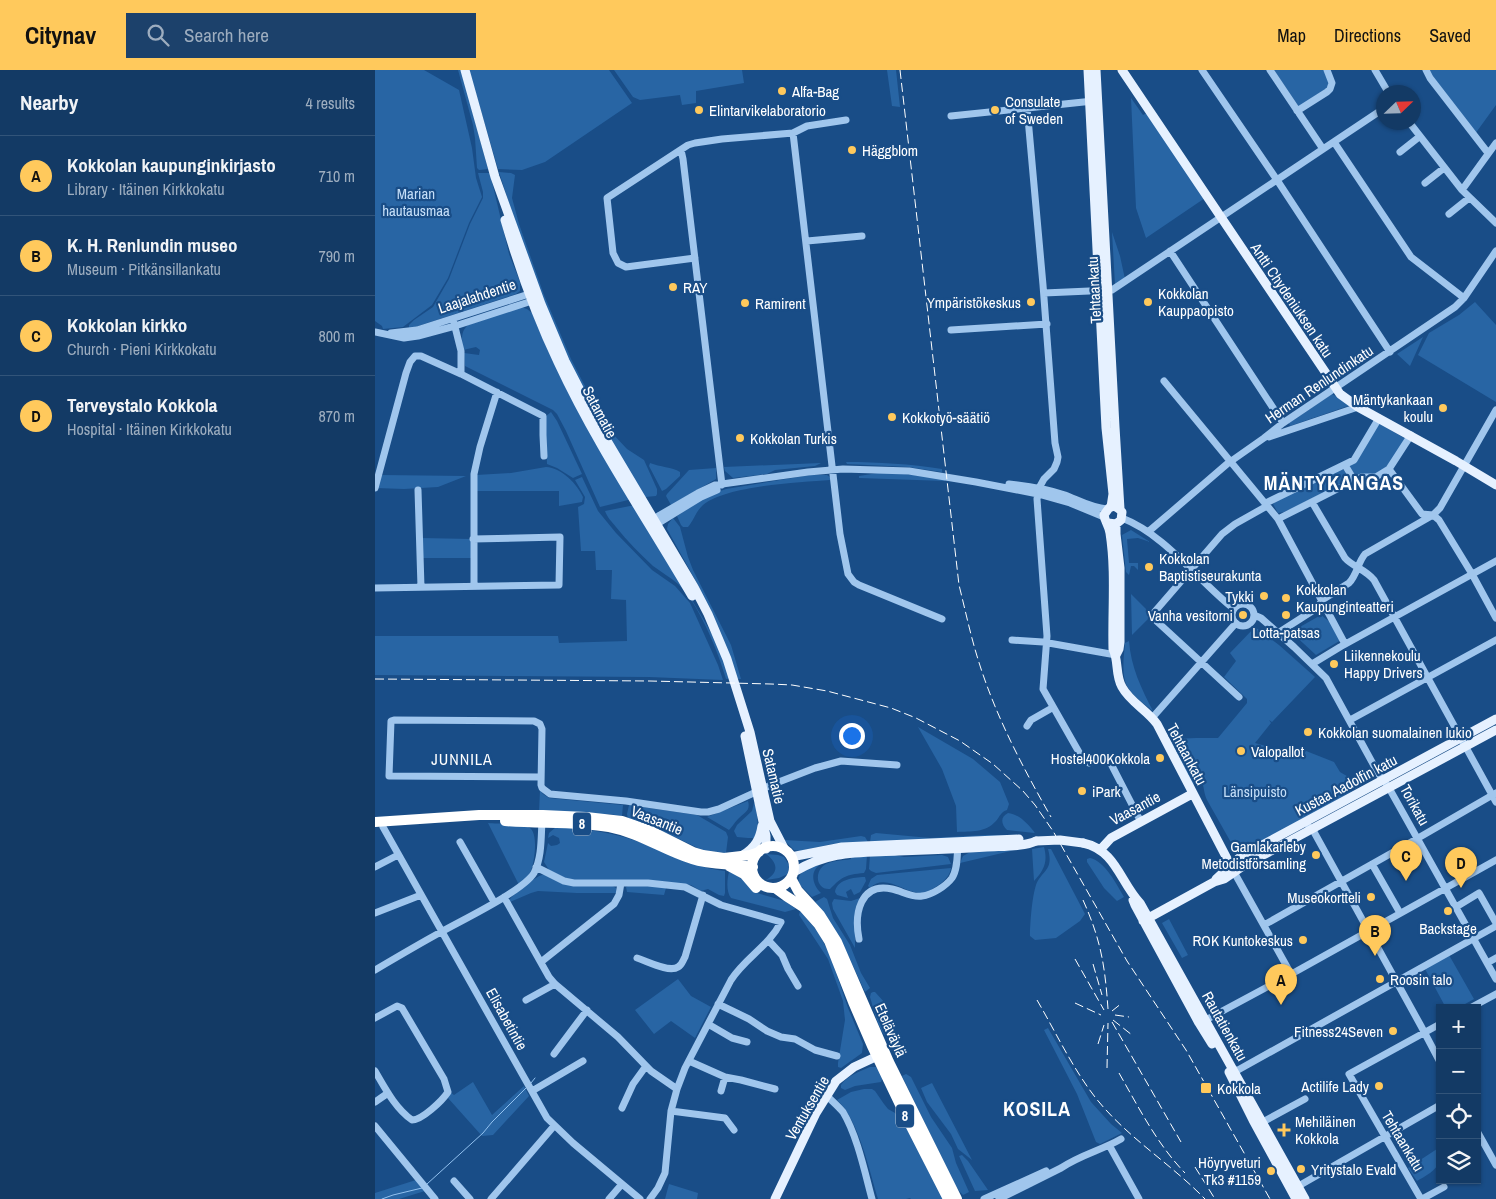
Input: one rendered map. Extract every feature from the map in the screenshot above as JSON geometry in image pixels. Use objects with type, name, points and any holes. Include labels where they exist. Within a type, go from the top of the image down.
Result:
[{"type":"highway","name":"Vaasantie","points":[[378,820],[479,815],[543,819],[595,825],[616,828],[705,863],[753,867]]},
{"type":"highway","name":"Vaasantie","points":[[543,819],[586,817],[622,821],[651,832],[693,852],[724,858],[763,850]]},
{"type":"highway","points":[[775,847],[788,854],[794,864],[793,875],[785,884],[775,888],[764,886],[758,882],[753,873],[754,860],[763,850],[775,847]]},
{"type":"highway","points":[[728,865],[744,874],[762,892],[785,896]]},
{"type":"highway","name":"Eteläväylä","points":[[793,875],[798,891],[820,915],[837,942],[903,1111],[948,1199]]},
{"type":"highway","name":"Eteläväylä","points":[[775,888],[808,911],[829,941],[853,1002],[957,1199]]},
{"type":"main road","name":"Satamatie","points":[[465,70],[495,177],[533,296],[582,394],[653,523],[701,599],[730,668],[741,706],[748,755],[759,790],[770,821],[788,854]]},
{"type":"main road","name":"Tehtaankatu","points":[[1088,70],[1093,101],[1104,290],[1106,428],[1121,587],[1120,642],[1116,656],[1118,677],[1120,685],[1127,694],[1152,718],[1233,869]]},
{"type":"main road","name":"Tehtaankatu","points":[[1093,101],[1096,70]]},
{"type":"main road","name":"Antti Chydeniuksen katu","points":[[1122,70],[1336,389],[1344,397],[1496,485]]},
{"type":"main road","name":"Kustaa Aadolfin katu","points":[[1464,742],[1496,718]]},
{"type":"main road","name":"Kustaa Aadolfin katu","points":[[1146,920],[1214,882],[1222,880],[1233,869],[1240,857],[1309,826],[1464,742],[1496,730]]},
{"type":"main road","name":"Satamatie","points":[[759,790],[766,836],[763,850]]},
{"type":"main road","name":"Vaasantie","points":[[1100,850],[1111,838],[1193,794]]},
{"type":"main road","points":[[740,856],[757,844],[763,823]]},
{"type":"main road","points":[[793,875],[815,861],[848,853],[1031,839],[1036,841],[1051,840],[1083,843],[1100,850]]},
{"type":"main road","points":[[788,854],[842,846],[958,845]]},
{"type":"main road","name":"Rautatienkatu","points":[[1100,850],[1117,867],[1132,894],[1140,903],[1146,920],[1231,1070],[1259,1124],[1295,1188],[1305,1199]]},
{"type":"main road","name":"Ventuksentie","points":[[775,1199],[826,1095],[846,1072],[881,1054]]},
{"type":"main road","name":"Rautatienkatu","points":[[1295,1188],[1297,1199]]},
{"type":"street","points":[[1202,70],[1390,352]]},
{"type":"street","points":[[1270,70],[1323,149]]},
{"type":"street","points":[[1297,111],[1330,89],[1332,83],[1327,70]]},
{"type":"street","points":[[1375,70],[1384,85]]},
{"type":"street","points":[[1426,70],[1488,153]]},
{"type":"street","points":[[951,116],[1093,101]]},
{"type":"street","points":[[1027,107],[1058,458],[1056,466],[1046,476],[1038,491],[1037,499],[1047,643],[1042,684],[1052,708],[1084,761],[1089,763],[1105,757],[1109,760],[1141,822]]},
{"type":"street","points":[[1044,293],[1113,290],[1376,115]]},
{"type":"street","points":[[695,258],[626,267],[618,263],[615,259],[610,232],[607,198],[695,143],[793,132],[807,126],[847,120]]},
{"type":"street","points":[[1414,130],[1461,190],[1496,223]]},
{"type":"street","points":[[793,132],[840,534],[847,574],[859,585],[942,619]]},
{"type":"street","points":[[1400,152],[1419,137]]},
{"type":"street","points":[[1334,142],[1411,257],[1463,298]]},
{"type":"street","points":[[1461,190],[1496,143]]},
{"type":"street","points":[[681,150],[722,485]]},
{"type":"street","points":[[1425,183],[1444,168]]},
{"type":"street","points":[[1449,214],[1469,198]]},
{"type":"street","points":[[807,241],[862,236]]},
{"type":"street","points":[[1171,251],[1283,423]]},
{"type":"street","name":"Herman Renlundinkatu","points":[[1148,532],[1230,462],[1283,423],[1455,307],[1496,251]]},
{"type":"street","name":"Laajalahdentie","points":[[378,333],[410,331],[454,323],[533,296]]},
{"type":"street","points":[[454,323],[461,351],[461,374]]},
{"type":"street","points":[[951,330],[1047,324]]},
{"type":"street","points":[[375,488],[406,373],[412,358],[419,356],[461,374],[543,416],[544,456]]},
{"type":"street","points":[[1164,381],[1278,519],[1345,644]]},
{"type":"street","points":[[474,586],[474,474],[480,447],[497,392]]},
{"type":"street","points":[[1264,438],[1359,406]]},
{"type":"street","points":[[1278,633],[1317,608],[1322,600],[1349,583],[1359,567],[1362,556],[1433,515],[1440,508],[1496,412]]},
{"type":"street","points":[[1239,697],[1151,616],[1227,530],[1267,506],[1268,502],[1354,460],[1379,418]]},
{"type":"street","points":[[1278,519],[1354,480],[1361,477],[1375,477],[1389,469],[1411,435]]},
{"type":"street","points":[[1345,465],[1354,480]]},
{"type":"street","points":[[653,523],[698,493],[715,486],[745,480],[833,470],[873,469],[909,471],[1067,496],[1133,522],[1148,532],[1191,569],[1234,609]]},
{"type":"street","points":[[1389,469],[1422,514],[1433,515],[1439,520],[1496,618]]},
{"type":"street","points":[[418,490],[421,587]]},
{"type":"street","points":[[1312,502],[1349,563],[1359,567],[1375,580],[1494,794],[1496,802]]},
{"type":"street","points":[[375,588],[559,585],[560,537],[473,540]]},
{"type":"street","points":[[1312,664],[1496,561]]},
{"type":"street","points":[[1240,604],[1247,604],[1252,609],[1254,615],[1252,622],[1242,626],[1236,623],[1232,615],[1234,609],[1240,604]]},
{"type":"street","name":"Torikatu","points":[[1254,615],[1261,618],[1326,678],[1496,979]]},
{"type":"street","points":[[1152,718],[1236,623]]},
{"type":"street","points":[[1012,640],[1047,643],[1116,656]]},
{"type":"street","points":[[1350,720],[1496,640]]},
{"type":"street","points":[[1027,726],[1031,720],[1052,708]]},
{"type":"street","points":[[541,777],[389,776],[391,723],[394,720],[534,720],[540,724],[542,729],[542,788],[550,794],[627,801],[701,812],[719,809],[759,790],[815,768],[841,761],[897,765]]},
{"type":"street","points":[[1264,925],[1494,794]]},
{"type":"street","points":[[375,970],[504,897],[530,878],[540,854],[543,819]]},
{"type":"street","name":"Elisabetintie","points":[[378,820],[547,1118],[640,1199]]},
{"type":"street","points":[[1309,826],[1397,981],[1436,1055]]},
{"type":"street","points":[[460,842],[494,902]]},
{"type":"street","points":[[859,939],[857,928],[859,910],[867,894],[883,888],[917,896],[933,893],[952,878],[955,872],[958,845]]},
{"type":"street","points":[[375,868],[398,854]]},
{"type":"street","points":[[1202,1021],[1291,974],[1496,860]]},
{"type":"street","points":[[1372,864],[1400,913]]},
{"type":"street","points":[[536,867],[564,881],[648,883],[685,887],[721,905],[781,922],[769,941],[735,974],[689,1061],[677,1089],[671,1110],[665,1173],[650,1199]]},
{"type":"street","name":"Tehtaankatu","points":[[1233,869],[1291,974]]},
{"type":"street","points":[[541,962],[614,904],[619,894],[621,883]]},
{"type":"street","points":[[1231,1070],[1246,1065],[1496,924],[1479,894],[1456,907]]},
{"type":"street","points":[[375,913],[421,895]]},
{"type":"street","points":[[637,958],[669,969],[680,966],[685,957],[703,895]]},
{"type":"street","points":[[504,897],[555,984],[618,1037],[646,1066],[677,1089]]},
{"type":"street","points":[[769,941],[782,955],[798,986]]},
{"type":"street","points":[[1487,963],[1496,958]]},
{"type":"street","points":[[526,1000],[555,984]]},
{"type":"street","points":[[1477,1004],[1496,994]]},
{"type":"street","points":[[718,1004],[749,1019],[767,1031],[781,1037],[795,1039],[815,1050],[837,1056]]},
{"type":"street","points":[[375,1018],[394,1007],[400,1006],[444,1079],[448,1091],[442,1100],[414,1121],[409,1118],[388,1093],[375,1071]]},
{"type":"street","points":[[555,1054],[587,1010]]},
{"type":"street","points":[[708,1024],[732,1038],[747,1042]]},
{"type":"street","points":[[1425,1032],[1436,1026]]},
{"type":"street","name":"Tehtaankatu","points":[[1421,1198],[1349,1074],[1425,1032]]},
{"type":"street","points":[[530,1087],[583,1061]]},
{"type":"street","points":[[689,1061],[725,1077],[775,1089]]},
{"type":"street","points":[[622,1108],[631,1087],[646,1066]]},
{"type":"street","points":[[721,1091],[725,1077]]},
{"type":"street","points":[[375,1102],[388,1093]]},
{"type":"street","points":[[826,1095],[840,1108],[847,1120],[872,1199]]},
{"type":"street","points":[[1259,1124],[1305,1099]]},
{"type":"street","points":[[1295,1188],[1436,1107]]},
{"type":"street","points":[[671,1110],[725,1118],[734,1130]]},
{"type":"street","points":[[375,1126],[435,1199]]},
{"type":"street","points":[[491,1199],[554,1126]]},
{"type":"street","points":[[1481,1138],[1496,1165]]},
{"type":"street","points":[[989,1198],[1059,1164],[1069,1162],[1121,1139]]},
{"type":"street","points":[[1109,1145],[1139,1199]]},
{"type":"street","points":[[999,1199],[1061,1168],[1069,1162]]},
{"type":"street","points":[[454,1181],[470,1199]]},
{"type":"street","points":[[609,1199],[622,1184]]},
{"type":"street","points":[[1421,1198],[1444,1187]]},
{"type":"green space","name":"Marian hautausmaa","points":[[375,70],[424,70],[459,90],[472,148],[476,178],[482,197],[469,223],[448,278],[432,305],[403,327],[383,329],[375,321]]},
{"type":"green space","points":[[458,70],[461,70],[488,169],[479,170],[477,168],[473,125]]},
{"type":"green space","points":[[469,70],[609,70],[632,103],[545,162],[522,170],[498,169]]},
{"type":"green space","points":[[614,70],[742,70],[744,83],[696,91],[696,103],[682,105],[680,95],[640,100],[633,97]]},
{"type":"green space","points":[[887,70],[896,70],[900,107],[892,106]]},
{"type":"green space","points":[[1274,70],[1324,70],[1330,82],[1327,88],[1299,107]]},
{"type":"green space","points":[[1428,70],[1496,70],[1496,105],[1475,134]]},
{"type":"green space","points":[[1131,98],[1143,115],[1147,113],[1205,198],[1146,238],[1136,208]]},
{"type":"green space","points":[[499,172],[515,175],[512,198],[519,224],[544,295],[571,359],[612,433],[627,449],[644,460],[657,489],[656,496],[645,497],[610,439],[567,360],[527,259]]},
{"type":"green space","points":[[478,173],[490,173],[509,254],[520,282],[520,291],[516,294],[409,329],[409,325],[414,320],[433,307],[449,279],[470,224],[483,198]]},
{"type":"green space","points":[[1112,232],[1125,279],[1115,285]]},
{"type":"green space","points":[[1475,302],[1496,325],[1496,402],[1418,355],[1429,333],[1459,315]]},
{"type":"green space","points":[[521,307],[532,313],[565,385],[632,499],[600,507],[557,414],[553,410],[465,366],[464,353],[479,355],[480,350],[476,347],[463,350],[462,336],[465,328],[468,325]]},
{"type":"green space","points":[[1423,337],[1410,366],[1397,354]]},
{"type":"green space","points":[[1332,394],[1351,405],[1290,426],[1289,423]]},
{"type":"green space","points":[[551,412],[582,474],[573,478],[547,464],[545,417]]},
{"type":"green space","points":[[1378,423],[1406,439],[1389,465],[1375,475],[1356,477],[1349,466]]},
{"type":"green space","points":[[846,462],[918,466],[942,469],[942,472],[908,467],[847,464]]},
{"type":"green space","points":[[650,463],[677,470],[680,472],[680,476],[662,491],[649,466]]},
{"type":"green space","points":[[821,463],[815,466],[775,470],[767,474],[733,478],[725,471],[724,467]]},
{"type":"green space","points":[[546,467],[558,470],[568,477],[583,497],[582,502],[559,506],[559,491],[476,491],[476,475],[511,473]]},
{"type":"green space","points":[[716,468],[716,479],[671,505],[666,496],[667,494],[689,470]]},
{"type":"green space","points":[[1339,470],[1344,470],[1350,480],[1284,512],[1278,513],[1273,504],[1278,499]]},
{"type":"green space","points":[[884,472],[945,478],[945,481],[859,478],[859,476]]},
{"type":"green space","points":[[381,475],[466,476],[438,487],[376,488]]},
{"type":"green space","points":[[810,475],[827,475],[831,478],[830,480],[763,486],[728,493],[703,505],[688,527],[681,525],[677,516],[701,500],[726,489]]},
{"type":"green space","points":[[582,477],[598,511],[616,533],[652,570],[675,586],[690,603],[723,680],[649,677],[375,675],[375,636],[558,636],[559,643],[627,641],[626,600],[611,599],[612,570],[596,570],[595,551],[581,551],[578,507],[584,504],[585,497],[575,480]]},
{"type":"green space","points":[[635,505],[720,649],[731,678],[726,679],[707,628],[686,593],[678,584],[653,566],[638,552],[611,521],[605,511]]},
{"type":"green space","points":[[673,518],[680,527],[693,570],[731,645],[741,679],[736,679],[698,585],[667,529],[668,524]]},
{"type":"green space","points":[[1131,530],[1150,542],[1138,538],[1127,539],[1129,563],[1138,563],[1138,570],[1131,566],[1129,575],[1126,572],[1122,535]]},
{"type":"green space","points":[[421,538],[472,539],[472,558],[422,558]]},
{"type":"green space","points":[[1131,594],[1148,611],[1149,618],[1132,635]]},
{"type":"green space","points":[[1321,615],[1331,623],[1341,640],[1316,655],[1291,632]]},
{"type":"green space","name":"Länsipuisto","points":[[1255,627],[1279,645],[1315,677],[1272,722],[1269,720],[1271,723],[1255,743],[1294,754],[1301,749],[1334,762],[1340,772],[1362,785],[1311,815],[1238,852],[1207,800],[1200,775],[1194,763],[1188,753],[1175,739],[1218,738],[1247,703],[1247,699],[1224,677],[1236,661],[1230,653]]},
{"type":"green space","points":[[1129,641],[1137,677],[1153,711],[1132,693],[1125,681],[1123,665],[1125,643]]},
{"type":"green space","points":[[918,727],[973,759],[1000,782],[1009,804],[1007,810],[992,825],[978,831],[957,832],[956,806],[942,769]]},
{"type":"green space","points":[[1169,739],[1190,758],[1196,771],[1196,784],[1193,785]]},
{"type":"green space","points":[[540,790],[549,798],[623,805],[622,816],[609,814],[539,813]]},
{"type":"green space","points":[[748,801],[748,810],[729,830],[707,817]]},
{"type":"green space","points":[[754,803],[756,804],[758,827],[756,838],[737,837],[734,831],[737,825],[752,811]]},
{"type":"green space","points":[[629,805],[697,815],[726,832],[728,837],[726,853],[702,850],[658,829],[628,819]]},
{"type":"green space","points":[[1008,813],[1020,817],[1035,833],[1007,830],[1002,821]]},
{"type":"green space","points":[[488,823],[527,826],[533,832],[535,850],[533,864],[530,873],[519,885]]},
{"type":"green space","points":[[556,827],[589,830],[621,836],[703,867],[725,871],[724,896],[708,889],[701,891],[691,885],[650,880],[574,880],[565,878],[549,870],[544,862],[548,843],[551,846],[560,843],[559,838],[553,835],[548,838],[549,833]]},
{"type":"green space","points":[[876,833],[930,838],[1019,835],[870,842],[871,835]]},
{"type":"green space","points":[[865,837],[868,842],[832,844],[800,851],[794,850],[784,840],[820,842]]},
{"type":"green space","points":[[1044,847],[1046,857],[1044,866],[1034,881],[1032,849]]},
{"type":"green space","points":[[1048,849],[1051,849],[1085,914],[1080,921],[1056,938],[1035,940],[1030,936],[1032,903],[1038,880],[1047,870],[1049,862]]},
{"type":"green space","points":[[974,850],[1015,850],[960,863],[963,856]]},
{"type":"green space","points":[[766,854],[784,857],[789,865],[788,874],[766,880],[773,874],[775,864]]},
{"type":"green space","points":[[891,854],[904,857],[942,855],[948,857],[951,864],[876,873],[869,869],[870,855]]},
{"type":"green space","points":[[867,855],[864,873],[845,877],[830,889],[822,887],[818,881],[818,873],[826,864]]},
{"type":"green space","points":[[1090,858],[1106,868],[1124,897],[1117,901],[1104,888],[1087,862],[1087,859]]},
{"type":"green space","points":[[822,863],[815,870],[813,878],[821,893],[812,897],[799,884],[799,879],[805,870]]},
{"type":"green space","points":[[951,868],[949,875],[940,884],[924,893],[913,892],[894,884],[882,882],[870,888],[868,886],[871,879],[877,875]]},
{"type":"green space","points":[[729,872],[741,876],[757,893],[785,901],[796,909],[785,912],[731,898],[727,882]]},
{"type":"green space","points":[[542,875],[563,883],[611,885],[616,888],[617,893],[538,891],[510,902],[510,899],[520,889]]},
{"type":"green space","points":[[865,877],[866,881],[860,892],[854,895],[851,889],[846,892],[848,898],[837,895],[835,892],[842,882]]},
{"type":"green space","points":[[630,885],[666,888],[664,895],[627,892],[626,887]]},
{"type":"green space","points":[[824,897],[827,899],[833,918],[850,945],[861,973],[870,988],[865,992],[837,934],[815,902]]},
{"type":"green space","points":[[860,898],[855,923],[855,948],[833,909],[832,903],[834,899],[851,901]]},
{"type":"green space","points":[[800,911],[818,932],[830,955],[848,1008],[863,1044],[862,1053],[841,1068],[838,1067],[838,1063],[845,1020],[843,1001],[828,959],[799,915]]},
{"type":"green space","points":[[1169,919],[1188,955],[1182,958],[1162,923]]},
{"type":"green space","points":[[1449,955],[1474,999],[1465,1004],[1444,1004],[1425,969]]},
{"type":"green space","points":[[678,979],[691,996],[711,1007],[695,1038],[671,1021],[654,1034],[635,1010]]},
{"type":"green space","points":[[873,992],[885,1003],[891,1029],[896,1040],[889,1040],[879,1026],[870,997]]},
{"type":"green space","points":[[1048,1028],[1091,1102],[1122,1133],[1100,1144],[1096,1142],[1077,1094],[1044,1030]]},
{"type":"green space","points":[[870,1067],[876,1067],[880,1071],[883,1077],[881,1082],[855,1086],[845,1090],[841,1088],[841,1085],[847,1079]]},
{"type":"green space","points":[[906,1074],[911,1077],[931,1117],[952,1148],[956,1163],[969,1192],[963,1195],[954,1183],[902,1076]]},
{"type":"green space","points":[[473,1082],[492,1115],[524,1086],[529,1096],[493,1135],[482,1136],[448,1098],[450,1092],[454,1095]]},
{"type":"green space","points":[[932,1083],[972,1160],[958,1149],[951,1134],[927,1102],[921,1088]]},
{"type":"green space","points":[[864,1089],[875,1091],[888,1109],[895,1113],[906,1127],[944,1199],[878,1199],[857,1132],[845,1109],[837,1100],[851,1092]]},
{"type":"green space","points":[[1436,1150],[1436,1167],[1430,1173],[1417,1181],[1408,1168]]},
{"type":"green space","points":[[962,1155],[988,1190],[975,1191],[959,1156]]},
{"type":"green space","points":[[416,1180],[425,1191],[399,1199],[375,1199],[375,1193]]},
{"type":"green space","points":[[669,1184],[698,1193],[697,1199],[665,1199]]},
{"type":"waterway","points":[[531,1083],[535,1078]]},
{"type":"waterway","points":[[427,1184],[483,1133],[526,1088]]},
{"type":"waterway","points":[[382,1199],[422,1188]]},
{"type":"railway","points":[[900,70],[959,585],[974,647],[1000,719],[1019,759],[1051,817]]},
{"type":"railway","points":[[375,679],[650,681],[792,685],[827,691],[891,708],[916,718],[960,741],[993,764],[1023,791],[1053,831],[1127,961],[1186,1050],[1270,1199]]},
{"type":"railway","points":[[1083,900],[1101,953],[1108,1009]]},
{"type":"railway","points":[[1075,959],[1104,1010]]},
{"type":"railway","points":[[1093,964],[1102,995]]},
{"type":"railway","points":[[1037,1000],[1077,1072],[1106,1110],[1205,1199]]},
{"type":"railway","points":[[1075,1003],[1101,1015]]},
{"type":"railway","points":[[1112,1011],[1122,1003]]},
{"type":"railway","points":[[1115,1015],[1129,1017]]},
{"type":"railway","points":[[1113,1020],[1132,1035]]},
{"type":"railway","points":[[1112,1022],[1181,1142]]},
{"type":"railway","points":[[1107,1068],[1108,1023]]},
{"type":"railway","points":[[1098,1044],[1104,1025]]},
{"type":"railway","points":[[1119,1073],[1157,1138],[1185,1173]]},
{"type":"railway","points":[[1195,1167],[1215,1199]]},
{"type":"place","name":"Alfa-Bag","points":[[782,91]]},
{"type":"place","name":"Elintarvikelaboratorio","points":[[699,110]]},
{"type":"place","name":"Consulate of Sweden","points":[[995,110]]},
{"type":"place","name":"Häggblom","points":[[852,150]]},
{"type":"place","name":"RAY","points":[[673,287]]},
{"type":"place","name":"Ympäristökeskus","points":[[1031,302]]},
{"type":"place","name":"Kokkolan Kauppaopisto","points":[[1148,302]]},
{"type":"place","name":"Ramirent","points":[[745,303]]},
{"type":"place","name":"Mäntykankaan koulu","points":[[1443,408]]},
{"type":"place","name":"Kokkotyö-säätiö","points":[[892,417]]},
{"type":"place","name":"Kokkolan Turkis","points":[[740,438]]},
{"type":"place","name":"Kokkolan Baptistiseurakunta","points":[[1149,567]]},
{"type":"place","name":"Tykki","points":[[1264,596]]},
{"type":"place","name":"Kokkolan Kaupunginteatteri","points":[[1286,598]]},
{"type":"place","name":"Vanha vesitorni","points":[[1243,615]]},
{"type":"place","name":"Lotta-patsas","points":[[1286,615]]},
{"type":"place","name":"Liikennekoulu Happy Drivers","points":[[1334,664]]},
{"type":"place","name":"Kokkolan suomalainen lukio","points":[[1308,732]]},
{"type":"place","name":"Valopallot","points":[[1241,751]]},
{"type":"place","name":"Hostel400Kokkola","points":[[1160,758]]},
{"type":"place","name":"iPark","points":[[1082,791]]},
{"type":"place","name":"Gamlakarleby Metodistförsamling","points":[[1316,855]]},
{"type":"place","name":"Kokkolan kirkko","points":[[1406,881]]},
{"type":"place","name":"Terveystalo Kokkola","points":[[1461,888]]},
{"type":"place","name":"Museokortteli","points":[[1371,897]]},
{"type":"place","name":"Backstage","points":[[1448,911]]},
{"type":"place","name":"ROK Kuntokeskus","points":[[1303,940]]},
{"type":"place","name":"K. H. Renlundin museo","points":[[1375,956]]},
{"type":"place","name":"Roosin talo","points":[[1380,979]]},
{"type":"place","name":"Kokkolan kaupunginkirjasto","points":[[1281,1005]]},
{"type":"place","name":"Fitness24Seven","points":[[1393,1031]]},
{"type":"place","name":"Actilife Lady","points":[[1379,1086]]},
{"type":"place","name":"Kokkola","points":[[1206,1088]]},
{"type":"place","name":"Mehiläinen Kokkola","points":[[1284,1130]]},
{"type":"place","name":"Yritystalo Evald","points":[[1301,1169]]},
{"type":"place","name":"Höyryveturi Tk3 #1159","points":[[1271,1171]]},
{"type":"district","name":"MÄNTYKANGAS","points":[[1334,482]]},
{"type":"district","name":"JUNNILA","points":[[462,759]]},
{"type":"district","name":"KOSILA","points":[[1037,1108]]}]
